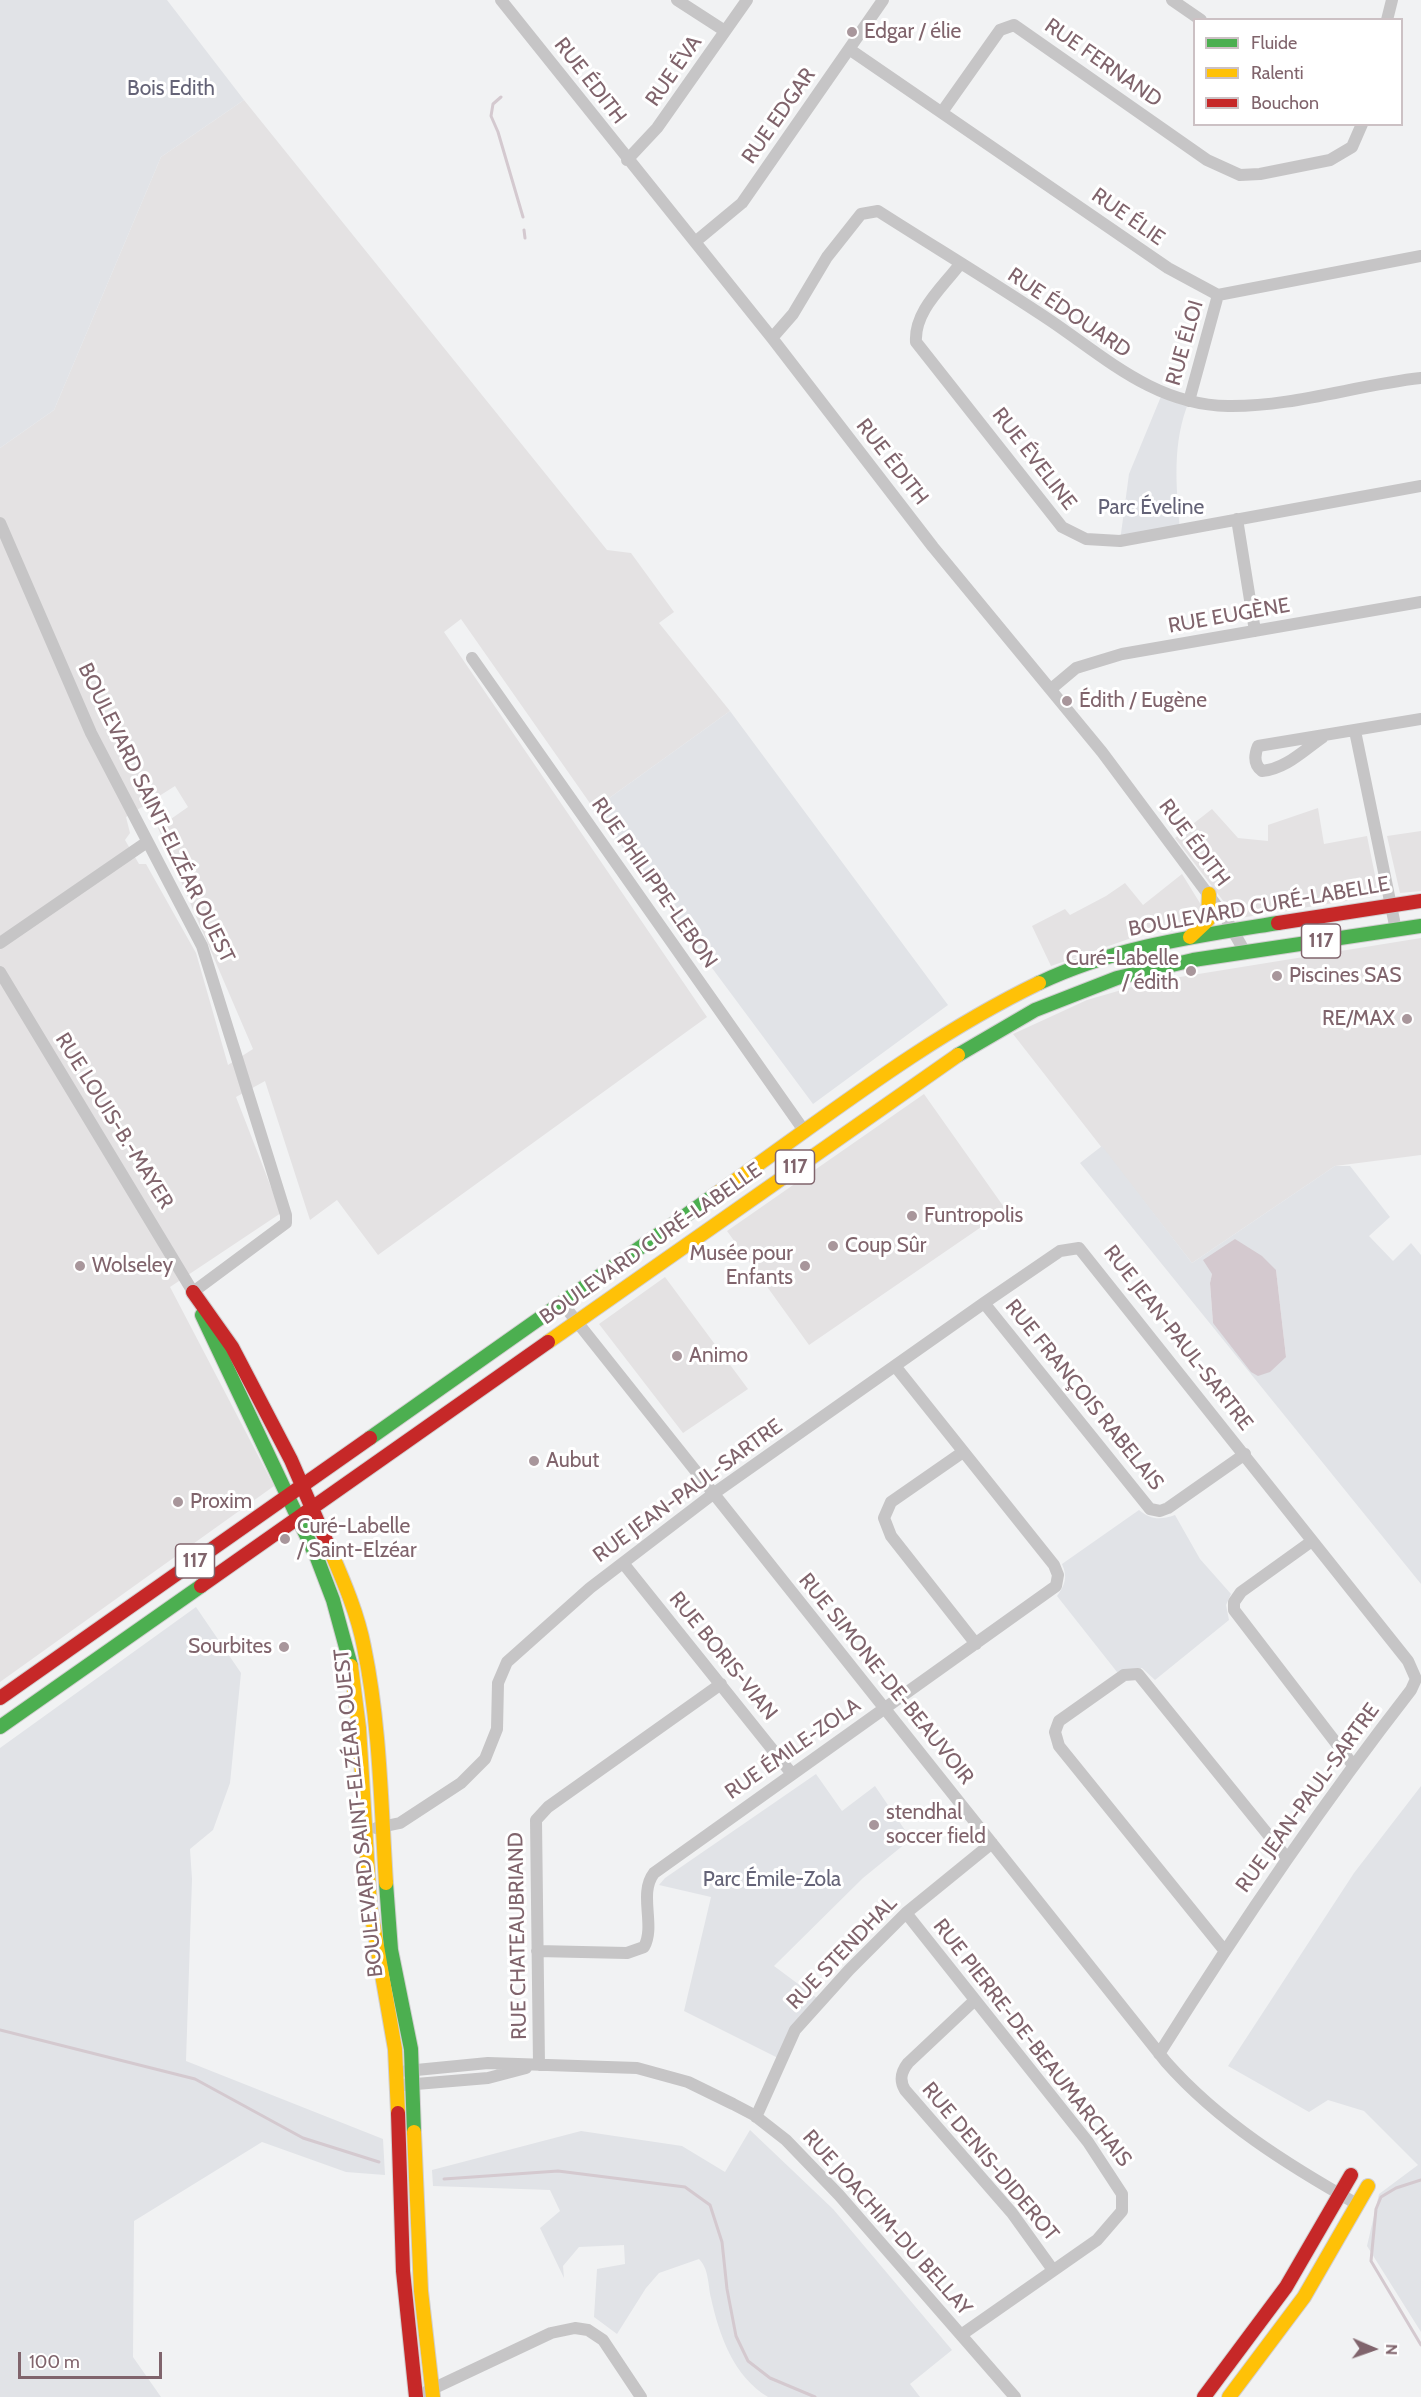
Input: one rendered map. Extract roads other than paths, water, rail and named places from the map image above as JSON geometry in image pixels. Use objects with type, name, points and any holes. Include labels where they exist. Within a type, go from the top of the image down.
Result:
[{"type":"main road","points":[[1190,937],[1208,920],[1209,894]]},
{"type":"main road","name":"BOULEVARD CURÉ-LABELLE","points":[[0,1698],[947,1033],[1009,997],[1052,977],[1108,956],[1190,937],[1421,901]]},
{"type":"main road","name":"BOULEVARD CURÉ-LABELLE","points":[[0,1727],[937,1068],[1000,1028],[1058,999],[1117,978],[1178,963],[1421,926]]},
{"type":"main road","name":"RUE LOUIS-B.-MAYER","points":[[193,1292],[232,1347],[302,1485]]},
{"type":"main road","name":"RUE LOUIS-B.-MAYER","points":[[193,1292],[219,1358],[288,1495]]},
{"type":"main road","name":"BOULEVARD SAINT-ELZÉAR OUEST","points":[[302,1485],[343,1580],[364,1646],[374,1722],[391,1950],[409,2038],[420,2291],[433,2393]]},
{"type":"main road","name":"BOULEVARD SAINT-ELZÉAR OUEST","points":[[288,1495],[330,1594],[349,1658],[359,1747],[375,1946],[392,2035],[396,2078],[404,2299],[417,2397]]},
{"type":"main road","points":[[1204,2397],[1278,2298],[1351,2175]]},
{"type":"main road","points":[[1229,2397],[1304,2297],[1368,2186]]},
{"type":"street","name":"RUE ÉDITH","points":[[501,0],[772,338],[933,547],[1102,752],[1209,894],[1245,952]]},
{"type":"street","points":[[677,0],[725,31]]},
{"type":"street","name":"RUE ÉVA","points":[[627,160],[657,128],[747,0]]},
{"type":"street","name":"RUE EDGAR","points":[[695,242],[742,203],[884,0]]},
{"type":"street","points":[[1172,0],[1198,18]]},
{"type":"street","points":[[1388,18],[1392,0]]},
{"type":"street","name":"RUE FERNAND","points":[[942,112],[1000,30],[1014,25],[1207,160],[1240,174],[1260,174],[1330,160],[1352,147],[1361,126]]},
{"type":"street","name":"RUE ÉLIE","points":[[849,49],[1168,268],[1218,295]]},
{"type":"street","name":"RUE ÉDOUARD","points":[[772,338],[793,314],[827,257],[861,214],[870,210],[878,211],[1051,321],[1124,374],[1162,394],[1189,401],[1227,406],[1299,400],[1391,381],[1421,378]]},
{"type":"street","points":[[1218,295],[1421,256]]},
{"type":"street","name":"RUE ÉVELINE","points":[[960,264],[919,318],[916,342],[1062,527],[1086,539],[1120,541],[1421,486]]},
{"type":"street","name":"RUE ÉLOI","points":[[1189,401],[1218,295]]},
{"type":"street","points":[[1238,519],[1255,632]]},
{"type":"street","name":"BOULEVARD SAINT-ELZÉAR OUEST","points":[[0,523],[91,733],[207,957],[287,1219],[282,1226],[193,1292]]},
{"type":"street","name":"RUE EUGÈNE","points":[[1051,689],[1076,669],[1122,654],[1421,602]]},
{"type":"street","name":"RUE PHILIPPE-LEBON","points":[[472,658],[805,1132]]},
{"type":"street","points":[[1323,737],[1292,760],[1272,770],[1262,771],[1258,768],[1254,756],[1258,746],[1421,719]]},
{"type":"street","points":[[1355,731],[1396,930]]},
{"type":"street","points":[[0,943],[147,843]]},
{"type":"street","name":"RUE LOUIS-B.-MAYER","points":[[0,972],[193,1292]]},
{"type":"street","name":"RUE JEAN-PAUL-SARTRE","points":[[364,1829],[396,1825],[461,1783],[485,1759],[497,1730],[498,1683],[507,1662],[590,1587],[713,1494],[984,1303],[1063,1250],[1079,1248],[1408,1661],[1415,1676],[1411,1690],[1353,1765],[1287,1858],[1224,1950],[1159,2054]]},
{"type":"street","name":"RUE SIMONE-DE-BEAUVOIR","points":[[562,1303],[1159,2054],[1183,2081],[1238,2128],[1357,2204]]},
{"type":"street","name":"RUE FRANÇOIS RABELAIS","points":[[984,1303],[1150,1509],[1160,1511],[1168,1508],[1245,1454]]},
{"type":"street","name":"RUE ÉMILE-ZOLA","points":[[537,1951],[627,1953],[644,1947],[647,1937],[647,1888],[654,1873],[1053,1590],[1059,1581],[1054,1565],[896,1366]]},
{"type":"street","points":[[963,1452],[891,1503],[885,1511],[884,1518],[891,1536],[976,1644]]},
{"type":"street","points":[[1312,1541],[1241,1592],[1235,1598],[1234,1610],[1353,1765]]},
{"type":"street","name":"RUE BORIS-VIAN","points":[[623,1563],[792,1774]]},
{"type":"street","points":[[1224,1950],[1059,1746],[1056,1732],[1059,1721],[1124,1675],[1138,1674],[1287,1858]]},
{"type":"street","name":"RUE CHATEAUBRIAND","points":[[539,2065],[536,1829],[538,1816],[721,1684]]},
{"type":"street","name":"RUE STENDHAL","points":[[756,2117],[795,2030],[849,1970],[906,1913],[993,1844]]},
{"type":"street","name":"RUE PIERRE-DE-BEAUMARCHAIS","points":[[906,1913],[1088,2142],[1124,2198],[1122,2211],[1101,2236],[961,2335]]},
{"type":"street","name":"RUE DENIS-DIDEROT","points":[[975,2000],[904,2068],[901,2082],[905,2090],[1012,2213],[1053,2270]]},
{"type":"street","name":"RUE JOACHIM-DU BELLAY","points":[[396,2078],[488,2078],[539,2065],[621,2067],[668,2075],[688,2082],[756,2117],[786,2140],[839,2195],[912,2282],[1015,2397]]},
{"type":"street","points":[[417,2397],[433,2393],[551,2332],[575,2328],[588,2330],[603,2340],[641,2397]]},
{"type":"waterway","points":[[501,97],[493,104],[491,116],[498,132],[523,217]]},
{"type":"waterway","points":[[524,230],[525,238]]},
{"type":"waterway","points":[[0,2030],[195,2079],[303,2138],[379,2162]]},
{"type":"waterway","points":[[444,2179],[558,2171],[685,2187],[710,2205],[722,2242],[727,2289],[736,2336],[748,2361],[770,2378],[815,2397]]},
{"type":"waterway","points":[[1421,2180],[1396,2188],[1381,2197],[1376,2209],[1371,2261],[1421,2345]]},
{"type":"place","name":"Edgar / élie","points":[[852,32]]},
{"type":"place","name":"Édith / Eugène","points":[[1067,701]]},
{"type":"place","name":"Curé-Labelle / édith","points":[[1191,971]]},
{"type":"place","name":"Piscines SAS","points":[[1277,976]]},
{"type":"place","name":"RE/MAX","points":[[1407,1019]]},
{"type":"place","name":"Funtropolis","points":[[912,1216]]},
{"type":"place","name":"Coup Sûr","points":[[833,1246]]},
{"type":"place","name":"Wolseley","points":[[80,1266]]},
{"type":"place","name":"Musée pour Enfants","points":[[805,1266]]},
{"type":"place","name":"Animo","points":[[677,1356]]},
{"type":"place","name":"Aubut","points":[[534,1461]]},
{"type":"place","name":"Proxim","points":[[178,1502]]},
{"type":"place","name":"Curé-Labelle / Saint-Elzéar","points":[[285,1539]]},
{"type":"place","name":"Sourbites","points":[[284,1647]]},
{"type":"place","name":"stendhal soccer field","points":[[874,1825]]},
{"type":"park label","name":"Bois Edith","points":[[171,89]]},
{"type":"park label","name":"Parc Éveline","points":[[1151,508]]},
{"type":"park label","name":"Parc Émile-Zola","points":[[772,1880]]}]
